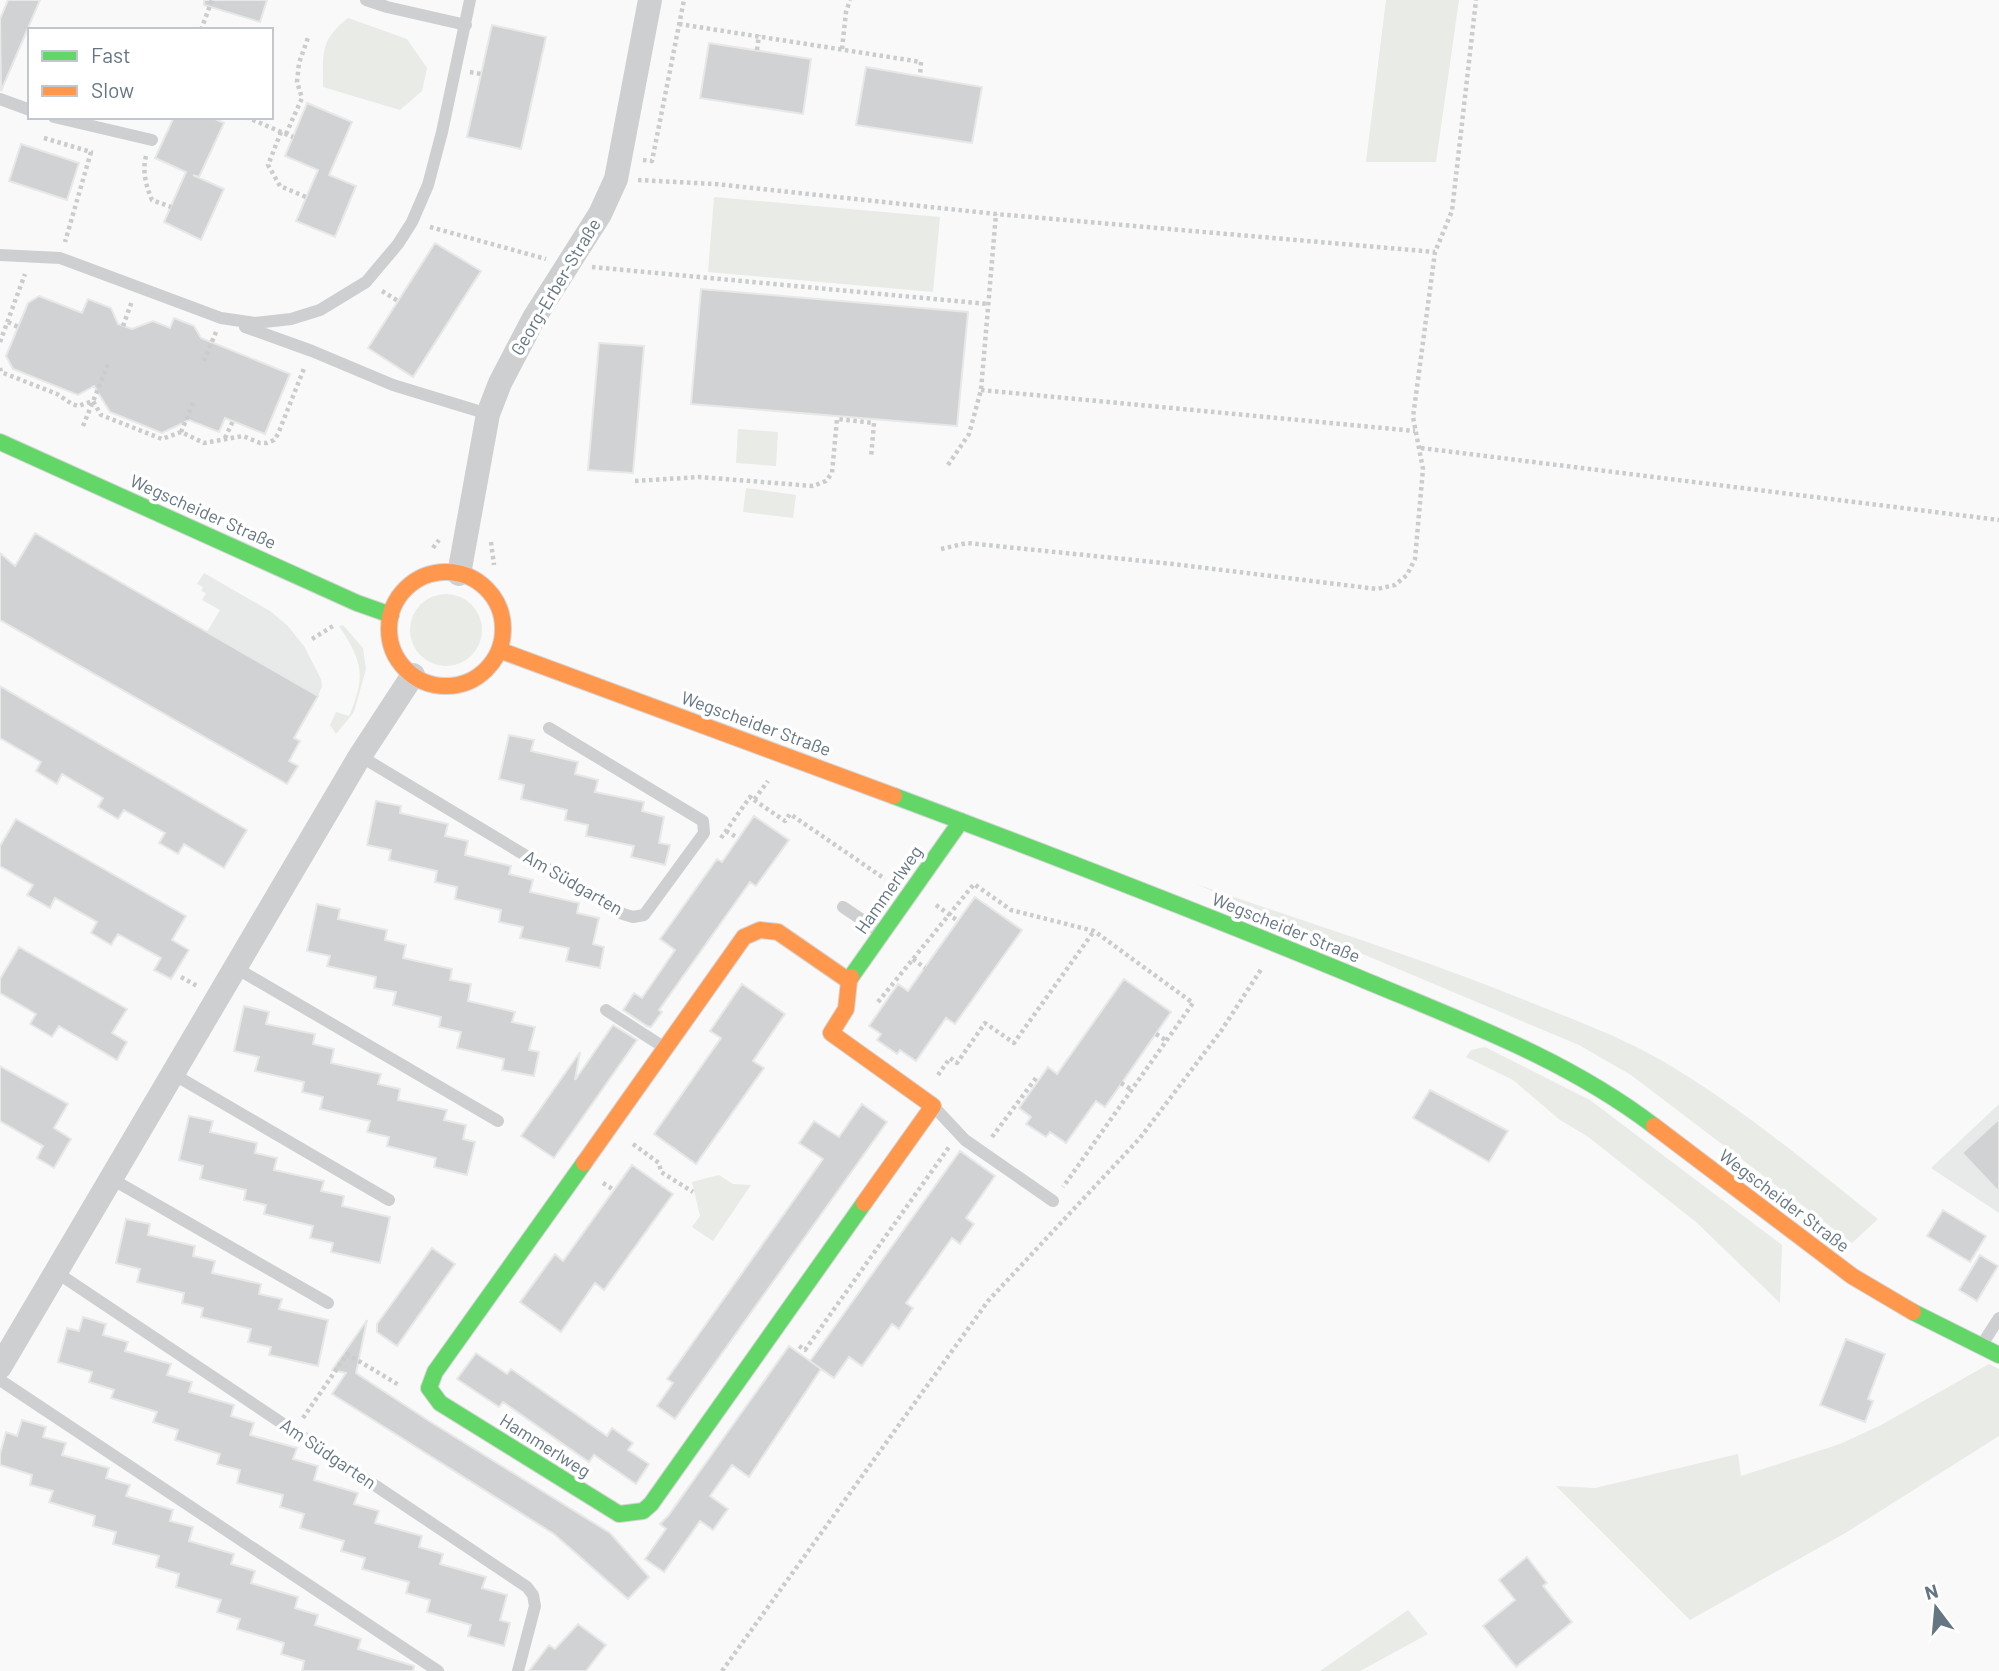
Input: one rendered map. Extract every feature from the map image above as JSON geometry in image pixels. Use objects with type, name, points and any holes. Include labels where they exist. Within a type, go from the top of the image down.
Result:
[{"type":"street","name":"Georg-Erber-Straße","points":[[459,574],[488,414],[505,372],[566,265],[622,180],[650,0]]},
{"type":"street","name":"Wegscheider Straße","points":[[0,442],[357,603],[391,615]]},
{"type":"street","points":[[445,572],[459,574],[485,587],[494,599],[503,624],[499,650],[483,672],[470,681],[455,685],[438,685],[413,675],[401,664],[394,651],[391,615],[403,594],[421,578],[445,572]]},
{"type":"street","name":"Wegscheider Straße","points":[[499,650],[961,821],[1279,946],[1552,1062],[1599,1087],[1852,1276],[1919,1316],[1999,1355]]},
{"type":"street","points":[[0,1367],[360,756],[413,675]]},
{"type":"street","name":"Hammerlweg","points":[[429,1388],[440,1403],[611,1510],[619,1514],[631,1514],[643,1511],[651,1504],[775,1329],[927,1102],[831,1033],[844,1016],[849,999],[849,981],[961,821]]},
{"type":"street","points":[[429,1388],[435,1372],[744,937],[752,932],[770,929],[778,932],[849,981]]},
{"type":"lane","points":[[366,0],[466,25]]},
{"type":"lane","points":[[221,318],[255,323],[291,319],[320,310],[366,282],[398,244],[412,222],[428,185],[470,0]]},
{"type":"lane","points":[[0,99],[28,109]]},
{"type":"lane","points":[[63,119],[152,140]]},
{"type":"lane","points":[[0,255],[60,258],[312,351],[393,385],[488,414]]},
{"type":"lane","name":"Am Südgarten","points":[[360,756],[623,914],[633,917],[644,915],[704,833],[703,821],[549,728]]},
{"type":"lane","points":[[843,907],[882,933]]},
{"type":"lane","points":[[236,968],[498,1121]]},
{"type":"lane","points":[[606,1010],[665,1048]]},
{"type":"lane","points":[[173,1074],[389,1199]]},
{"type":"lane","points":[[927,1102],[981,1151],[1053,1201]]},
{"type":"lane","points":[[110,1178],[328,1303]]},
{"type":"lane","name":"Am Südgarten","points":[[56,1272],[527,1587],[533,1595],[535,1606],[518,1671]]},
{"type":"lane","points":[[1981,1346],[1999,1318]]},
{"type":"lane","points":[[0,1380],[438,1671]]},
{"type":"path","points":[[202,28],[212,0]]},
{"type":"path","points":[[684,0],[652,161],[634,159],[622,180],[715,184],[996,214],[1435,252]]},
{"type":"path","points":[[842,49],[850,0]]},
{"type":"path","points":[[941,549],[967,543],[1377,589],[1395,585],[1407,575],[1415,559],[1423,469],[1413,416],[1435,252],[1452,211],[1476,0]]},
{"type":"path","points":[[690,26],[691,16]]},
{"type":"path","points":[[679,24],[921,62],[920,76]]},
{"type":"path","points":[[306,197],[281,186],[268,165],[302,98],[297,82],[299,64],[309,35]]},
{"type":"path","points":[[757,50],[759,36]]},
{"type":"path","points":[[821,45],[822,36]]},
{"type":"path","points":[[850,50],[851,40]]},
{"type":"path","points":[[251,119],[293,137]]},
{"type":"path","points":[[44,138],[91,152],[60,258]]},
{"type":"path","points":[[152,140],[144,164],[146,186],[152,200],[171,207]]},
{"type":"path","points":[[948,465],[969,434],[981,390],[996,214]]},
{"type":"path","points":[[412,222],[566,265]]},
{"type":"path","points":[[0,342],[32,256]]},
{"type":"path","points":[[593,256],[587,267],[988,304]]},
{"type":"path","points":[[123,326],[137,287]]},
{"type":"path","points":[[204,361],[221,318]]},
{"type":"path","points":[[8,322],[18,327]]},
{"type":"path","points":[[93,401],[101,415],[162,439],[181,432],[204,443],[243,436],[260,443],[274,440],[312,351]]},
{"type":"path","points":[[83,426],[109,362]]},
{"type":"path","points":[[0,368],[1,372],[57,394],[72,404],[93,401]]},
{"type":"path","points":[[981,390],[1415,431]]},
{"type":"path","points":[[181,432],[194,401]]},
{"type":"path","points":[[635,481],[699,477],[813,486],[826,481],[832,473],[837,419],[874,423],[871,458]]},
{"type":"path","points":[[225,439],[233,421]]},
{"type":"path","points":[[1421,448],[1999,520]]},
{"type":"path","points":[[490,536],[494,565]]},
{"type":"path","points":[[312,639],[342,620]]},
{"type":"path","points":[[754,800],[785,821],[790,814],[896,886]]},
{"type":"path","points":[[726,831],[738,838]]},
{"type":"path","points":[[876,1005],[974,884],[1012,910],[1094,931],[1194,1003],[1053,1201]]},
{"type":"path","points":[[927,1102],[950,1058],[957,1063],[985,1023],[1014,1042],[1094,931]]},
{"type":"path","points":[[722,1671],[988,1301],[1140,1138],[1221,1031],[1253,979],[1279,946]]},
{"type":"path","points":[[913,959],[925,968]]},
{"type":"path","points":[[1156,1034],[1167,1041]]},
{"type":"path","points":[[981,1151],[1036,1078]]},
{"type":"path","points":[[1121,1083],[1132,1090]]},
{"type":"path","points":[[775,1329],[805,1350],[959,1133]]},
{"type":"path","points":[[623,1137],[659,1163],[661,1172],[693,1192]]},
{"type":"path","points":[[294,1431],[347,1354],[410,1392],[429,1388]]},
{"type":"shaded area","points":[[1386,0],[1459,0],[1436,162],[1366,162]]},
{"type":"shaded area","points":[[348,18],[407,39],[427,68],[422,91],[400,110],[323,87],[325,48],[332,33]]},
{"type":"shaded area","points":[[714,197],[940,217],[933,292],[708,272]]},
{"type":"shaded area","points":[[738,429],[778,432],[776,466],[736,463]]},
{"type":"shaded area","points":[[746,488],[796,495],[793,518],[743,512]]},
{"type":"shaded area","points":[[204,573],[270,611],[287,625],[304,646],[321,679],[322,686],[318,696],[207,632],[220,610],[202,600],[206,593],[201,591],[203,587],[197,584]]},
{"type":"shaded area","points":[[446,594],[466,600],[476,610],[482,630],[476,650],[466,660],[446,666],[426,660],[416,650],[410,630],[416,610],[426,600]]},
{"type":"shaded area","points":[[343,625],[363,648],[366,669],[354,712],[336,734],[330,725],[336,712],[349,716],[360,679],[357,660],[339,626]]},
{"type":"shaded area","points":[[1196,884],[1449,971],[1628,1043],[1688,1076],[1716,1095],[1878,1219],[1852,1243],[1631,1075],[1579,1045]]},
{"type":"shaded area","points":[[1485,1047],[1590,1100],[1782,1245],[1780,1303],[1696,1222],[1587,1136],[1560,1120],[1513,1080],[1466,1057],[1471,1050]]},
{"type":"shaded area","points":[[1999,1104],[1999,1213],[1931,1168]]},
{"type":"shaded area","points":[[719,1175],[733,1184],[751,1185],[713,1241],[692,1227],[700,1216],[692,1182]]},
{"type":"shaded area","points":[[1989,1364],[1999,1369],[1999,1436],[1847,1532],[1690,1620],[1556,1486],[1595,1488],[1738,1454],[1741,1476],[1840,1444],[1881,1425]]},
{"type":"shaded area","points":[[1408,1610],[1428,1634],[1360,1671],[1320,1671]]},
{"type":"building","points":[[8,0],[40,0],[1,91],[0,19]]},
{"type":"building","points":[[204,0],[267,0],[260,22],[204,5]]},
{"type":"building","points":[[492,25],[546,37],[521,149],[467,137]]},
{"type":"building","points":[[709,43],[811,59],[803,114],[700,98]]},
{"type":"building","points":[[866,67],[982,87],[972,143],[856,125]]},
{"type":"building","points":[[307,103],[352,122],[329,175],[356,186],[335,237],[296,221],[318,170],[285,156]]},
{"type":"building","points":[[173,119],[215,119],[224,123],[199,177],[193,175],[224,189],[201,240],[164,222],[186,172],[155,158]]},
{"type":"building","points":[[21,144],[79,163],[67,200],[9,181]]},
{"type":"building","points":[[435,243],[481,271],[413,377],[368,348]]},
{"type":"building","points":[[701,289],[968,312],[957,426],[691,404]]},
{"type":"building","points":[[39,296],[82,313],[88,299],[111,308],[118,324],[132,329],[153,321],[170,328],[174,318],[194,326],[201,338],[290,374],[265,434],[225,418],[219,432],[189,420],[162,433],[110,412],[94,386],[78,395],[13,369],[6,356],[28,303]]},
{"type":"building","points":[[599,343],[644,346],[633,473],[588,470]]},
{"type":"building","points":[[35,533],[318,696],[294,738],[300,741],[289,761],[298,766],[287,784],[0,620],[0,553],[15,566]]},
{"type":"building","points":[[0,686],[247,830],[224,868],[184,844],[178,854],[159,843],[165,833],[124,810],[118,819],[98,807],[103,798],[62,774],[57,784],[36,771],[41,762],[0,738]]},
{"type":"building","points":[[509,735],[534,740],[531,751],[578,762],[575,774],[598,780],[595,792],[644,802],[642,811],[664,817],[659,843],[670,845],[665,865],[631,857],[634,846],[586,836],[588,825],[565,820],[567,810],[521,799],[524,785],[499,779]]},
{"type":"building","points":[[376,801],[401,806],[400,813],[448,824],[445,836],[468,841],[465,855],[511,866],[509,874],[533,880],[530,892],[579,903],[577,913],[599,918],[593,944],[604,947],[600,968],[566,961],[569,948],[520,938],[523,927],[499,922],[501,910],[455,899],[457,887],[435,882],[437,871],[389,860],[391,850],[367,845]]},
{"type":"building","points":[[754,816],[789,840],[756,886],[750,882],[659,1010],[662,1012],[651,1027],[647,1026],[623,1010],[634,993],[642,998],[675,950],[660,939],[717,859],[722,862]]},
{"type":"building","points":[[16,819],[186,916],[172,940],[189,950],[171,979],[154,970],[161,958],[118,934],[111,945],[91,933],[97,922],[55,898],[50,908],[27,895],[33,885],[0,866],[0,846]]},
{"type":"building","points":[[975,897],[1022,930],[955,1024],[946,1018],[916,1061],[900,1050],[897,1054],[877,1040],[881,1034],[869,1026],[898,984],[908,991]]},
{"type":"building","points":[[317,904],[340,909],[338,919],[387,930],[385,940],[406,945],[403,958],[452,969],[450,980],[471,984],[468,1001],[515,1012],[512,1022],[535,1027],[529,1050],[539,1052],[534,1076],[502,1070],[504,1059],[457,1048],[461,1032],[439,1027],[441,1017],[393,1005],[396,992],[374,988],[376,977],[327,966],[330,956],[307,951]]},
{"type":"building","points":[[19,947],[127,1009],[112,1033],[127,1042],[117,1060],[59,1026],[52,1037],[30,1024],[36,1014],[0,993],[0,979]]},
{"type":"building","points":[[1124,979],[1171,1012],[1105,1107],[1096,1101],[1066,1143],[1050,1132],[1046,1137],[1026,1124],[1031,1117],[1019,1108],[1048,1067],[1057,1074]]},
{"type":"building","points":[[742,984],[785,1014],[753,1061],[764,1068],[696,1164],[654,1134],[721,1038],[710,1031]]},
{"type":"building","points":[[244,1006],[269,1012],[266,1024],[315,1034],[313,1044],[334,1049],[331,1063],[381,1074],[378,1084],[400,1089],[398,1100],[447,1110],[444,1120],[466,1125],[463,1139],[475,1142],[467,1175],[434,1167],[436,1158],[387,1146],[389,1137],[367,1132],[370,1121],[320,1109],[323,1097],[302,1092],[304,1082],[255,1071],[259,1057],[234,1051]]},
{"type":"building","points":[[613,1025],[637,1040],[554,1158],[521,1136],[580,1052],[575,1080]]},
{"type":"building","points":[[0,1066],[68,1104],[54,1128],[71,1139],[54,1168],[37,1158],[43,1146],[0,1121]]},
{"type":"building","points":[[1430,1090],[1508,1131],[1489,1162],[1413,1118]]},
{"type":"building","points":[[862,1104],[887,1122],[675,1419],[657,1406],[673,1383],[667,1379],[823,1159],[799,1143],[814,1121],[839,1137]]},
{"type":"building","points":[[189,1116],[213,1121],[210,1132],[257,1143],[255,1153],[277,1158],[274,1170],[324,1181],[321,1191],[344,1196],[342,1206],[390,1217],[380,1263],[331,1252],[333,1243],[310,1238],[313,1226],[264,1214],[266,1205],[244,1200],[246,1190],[200,1179],[203,1166],[179,1160]]},
{"type":"building","points":[[1999,1119],[1999,1192],[1962,1153]]},
{"type":"building","points":[[960,1151],[995,1176],[966,1218],[974,1224],[960,1244],[952,1238],[906,1303],[913,1308],[899,1329],[892,1324],[862,1366],[849,1357],[834,1378],[810,1361]]},
{"type":"building","points":[[632,1165],[673,1194],[604,1290],[595,1283],[561,1332],[520,1302],[555,1254],[563,1261]]},
{"type":"building","points":[[1943,1210],[1986,1236],[1970,1262],[1927,1236]]},
{"type":"building","points":[[126,1219],[150,1224],[148,1235],[195,1246],[193,1256],[215,1261],[212,1273],[261,1284],[259,1294],[282,1299],[279,1309],[328,1320],[318,1366],[269,1355],[271,1347],[248,1342],[251,1329],[201,1317],[203,1308],[182,1303],[184,1293],[137,1282],[140,1269],[116,1263]]},
{"type":"building","points":[[432,1248],[455,1264],[397,1346],[377,1332],[377,1324]]},
{"type":"building","points":[[1980,1255],[1998,1266],[1977,1301],[1959,1290]]},
{"type":"building","points":[[83,1317],[106,1324],[103,1335],[128,1342],[125,1351],[171,1364],[167,1375],[192,1382],[189,1392],[234,1405],[231,1416],[254,1423],[250,1435],[297,1448],[293,1459],[318,1466],[314,1480],[358,1493],[354,1504],[379,1511],[375,1523],[422,1536],[419,1547],[443,1554],[440,1564],[486,1577],[482,1588],[507,1595],[500,1620],[510,1623],[504,1646],[468,1636],[471,1625],[427,1612],[430,1600],[406,1593],[409,1582],[362,1569],[365,1558],[341,1551],[344,1541],[300,1528],[304,1514],[280,1507],[283,1495],[237,1483],[240,1470],[217,1464],[220,1454],[175,1440],[178,1430],[153,1422],[157,1412],[111,1398],[114,1390],[89,1382],[92,1372],[58,1362],[67,1328],[79,1331]]},
{"type":"building","points":[[367,1320],[356,1373],[610,1533],[649,1577],[628,1599],[554,1534],[332,1394],[346,1373],[332,1370]]},
{"type":"building","points":[[1846,1339],[1885,1354],[1868,1399],[1873,1401],[1865,1422],[1820,1405]]},
{"type":"building","points":[[789,1346],[821,1369],[749,1477],[732,1465],[710,1496],[728,1509],[713,1530],[700,1521],[664,1572],[645,1559],[666,1529],[660,1524]]},
{"type":"building","points":[[476,1353],[507,1374],[511,1369],[607,1436],[612,1428],[633,1443],[628,1450],[649,1464],[636,1484],[594,1455],[589,1462],[503,1402],[499,1407],[457,1379]]},
{"type":"building","points":[[22,1420],[46,1427],[43,1437],[66,1443],[62,1455],[109,1468],[106,1478],[130,1485],[126,1496],[173,1510],[170,1521],[193,1527],[189,1541],[234,1554],[231,1564],[255,1571],[251,1583],[298,1597],[295,1608],[318,1615],[315,1625],[361,1639],[358,1649],[414,1666],[413,1671],[302,1671],[304,1661],[281,1654],[284,1643],[237,1629],[240,1619],[217,1612],[221,1600],[176,1587],[179,1574],[156,1567],[159,1556],[113,1544],[116,1532],[93,1526],[95,1516],[49,1502],[53,1491],[30,1485],[32,1475],[0,1465],[6,1432],[17,1436]]},
{"type":"building","points":[[1527,1557],[1547,1583],[1543,1586],[1572,1622],[1516,1667],[1483,1626],[1515,1600],[1499,1580]]},
{"type":"building","points":[[578,1624],[606,1645],[586,1671],[529,1671],[549,1645],[555,1649]]},
{"type":"traffic: fast","points":[[0,442],[357,603],[391,615]]},
{"type":"traffic: fast","points":[[894,796],[1184,907],[1472,1025],[1548,1060],[1620,1102],[1654,1126]]},
{"type":"traffic: fast","points":[[851,977],[961,821]]},
{"type":"traffic: fast","points":[[584,1163],[435,1372],[429,1388],[440,1403],[619,1514],[643,1511],[651,1504],[864,1203]]},
{"type":"traffic: fast","points":[[1913,1312],[1999,1355]]},
{"type":"traffic: slow","points":[[446,572],[468,577],[486,589],[498,607],[503,629],[498,651],[486,669],[468,681],[446,686],[424,681],[406,669],[394,651],[389,629],[394,607],[406,589],[424,577],[446,572]]},
{"type":"traffic: slow","points":[[499,650],[894,796]]},
{"type":"traffic: slow","points":[[584,1163],[744,937],[760,930],[778,932],[849,981]]},
{"type":"traffic: slow","points":[[851,977],[846,1009],[831,1033],[933,1106],[864,1203]]},
{"type":"traffic: slow","points":[[1654,1126],[1852,1276],[1913,1312]]}]
